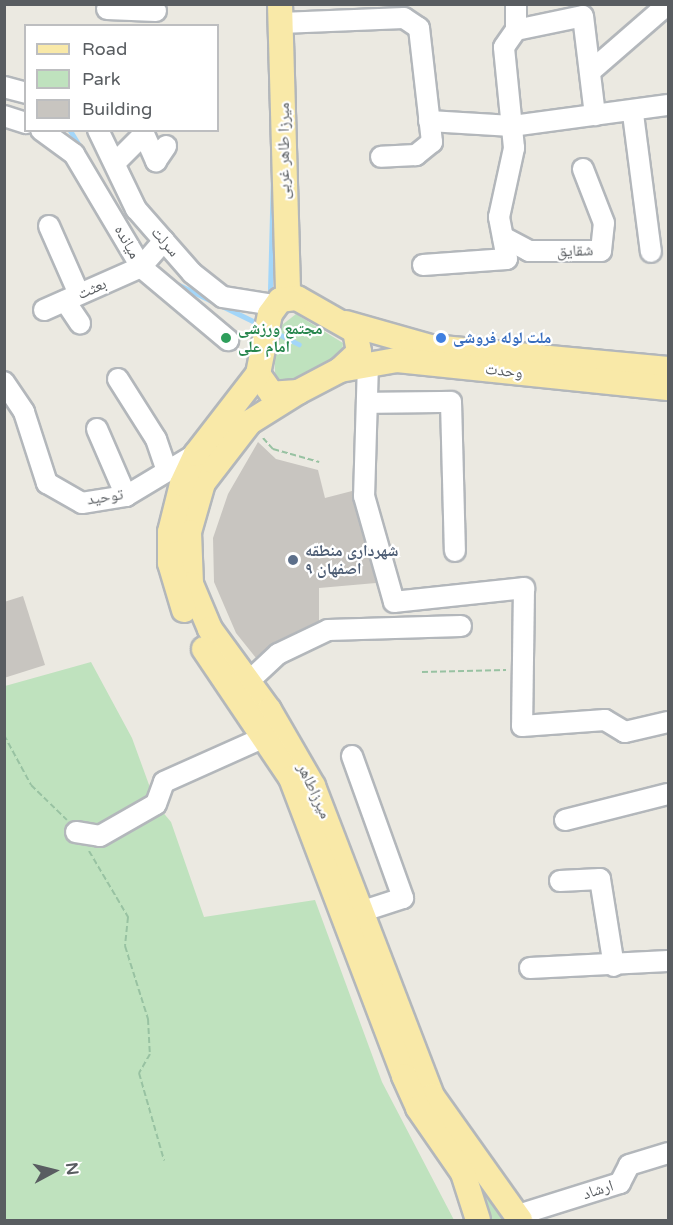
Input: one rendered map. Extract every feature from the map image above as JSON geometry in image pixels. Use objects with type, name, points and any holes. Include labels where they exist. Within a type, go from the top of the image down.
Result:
[{"type":"main road","name":"میرزا طاهر غربی","points":[[281,14],[283,272],[281,301]]},
{"type":"main road","points":[[281,301],[312,302],[346,323],[355,331],[359,352],[340,370],[298,392],[272,394],[258,374],[281,301]]},
{"type":"main road","name":"وحدت","points":[[346,323],[431,347],[669,369]]},
{"type":"main road","name":"وحدت","points":[[340,370],[368,363],[419,362],[669,388]]},
{"type":"main road","name":"میرزاطاهر","points":[[258,374],[196,454],[170,532],[176,590],[195,635],[267,736],[291,778],[336,887],[404,1076],[418,1108],[463,1173],[478,1221]]},
{"type":"main road","name":"میرزاطاهر","points":[[298,392],[250,422],[203,483],[188,560],[198,607],[304,767],[363,911],[432,1096],[519,1218]]},
{"type":"street","points":[[423,265],[507,259],[499,217],[514,148],[504,47],[516,30],[516,4]]},
{"type":"street","points":[[591,71],[668,4]]},
{"type":"street","points":[[107,13],[156,11]]},
{"type":"street","points":[[281,14],[404,18],[419,28],[432,142],[416,155],[381,157]]},
{"type":"street","points":[[516,30],[583,16],[595,115]]},
{"type":"street","points":[[4,87],[24,92]]},
{"type":"street","points":[[429,121],[512,126],[595,115],[633,114],[669,105]]},
{"type":"street","points":[[633,114],[651,252]]},
{"type":"street","points":[[4,116],[24,122]]},
{"type":"street","name":"میانده","points":[[44,132],[74,154],[144,263],[217,308],[228,340]]},
{"type":"street","name":"سرلت","points":[[99,132],[136,209],[217,308]]},
{"type":"street","points":[[115,163],[144,134],[156,161],[166,146]]},
{"type":"street","name":"شقایق","points":[[503,237],[529,251],[601,251],[604,223],[583,169]]},
{"type":"street","points":[[49,226],[80,323]]},
{"type":"street","points":[[144,263],[164,241]]},
{"type":"street","name":"بعثت","points":[[44,310],[144,263]]},
{"type":"street","points":[[217,308],[281,301]]},
{"type":"street","points":[[368,363],[364,496],[394,602],[524,588],[522,726],[605,720],[625,732],[669,722]]},
{"type":"street","points":[[118,379],[156,439],[167,471]]},
{"type":"street","name":"توحید","points":[[4,382],[24,412],[47,483],[82,503],[126,496],[196,454]]},
{"type":"street","points":[[367,403],[451,402],[455,551]]},
{"type":"street","points":[[97,429],[126,496]]},
{"type":"street","points":[[248,682],[278,654],[328,630],[461,626]]},
{"type":"street","points":[[76,831],[100,836],[156,804],[164,782],[267,736]]},
{"type":"street","points":[[352,756],[403,898],[363,911]]},
{"type":"street","points":[[565,820],[669,794]]},
{"type":"street","points":[[560,881],[600,879],[614,966]]},
{"type":"street","points":[[530,968],[614,966],[669,961]]},
{"type":"street","name":"ارشاد","points":[[519,1218],[620,1183],[629,1165],[669,1153]]},
{"type":"path","points":[[250,422],[273,449],[319,462]]},
{"type":"path","points":[[422,672],[523,670]]},
{"type":"path","points":[[4,735],[31,785],[76,831],[128,917],[125,946],[148,1019],[150,1053],[139,1073],[164,1160]]},
{"type":"green space","points":[[296,314],[343,343],[342,353],[297,381],[276,384],[274,358],[282,325]]},
{"type":"green space","points":[[91,662],[132,738],[156,804],[171,822],[204,917],[315,900],[382,1082],[454,1220],[5,1220],[5,686]]},
{"type":"green space","points":[[460,1151],[512,1220],[488,1220]]},
{"type":"building","name":"شهرداری منطقه ۹ اصفهان","points":[[258,442],[276,459],[318,470],[325,498],[352,491],[376,583],[319,588],[319,621],[273,643],[256,658],[236,633],[214,582],[213,538],[228,494]]},
{"type":"building","points":[[23,596],[45,665],[4,678],[4,602]]},
{"type":"waterway","points":[[71,132],[100,179]]},
{"type":"waterway","points":[[270,290],[273,175]]},
{"type":"waterway","points":[[171,281],[259,324]]},
{"type":"waterway","points":[[273,331],[299,344]]},
{"type":"place","name":"مجتمع ورزشی امام علی","points":[[226,338]]},
{"type":"place","name":"ملت لوله فروشی","points":[[441,338]]},
{"type":"place","name":"شهرداری منطقه ۹ اصفهان","points":[[293,560]]}]
